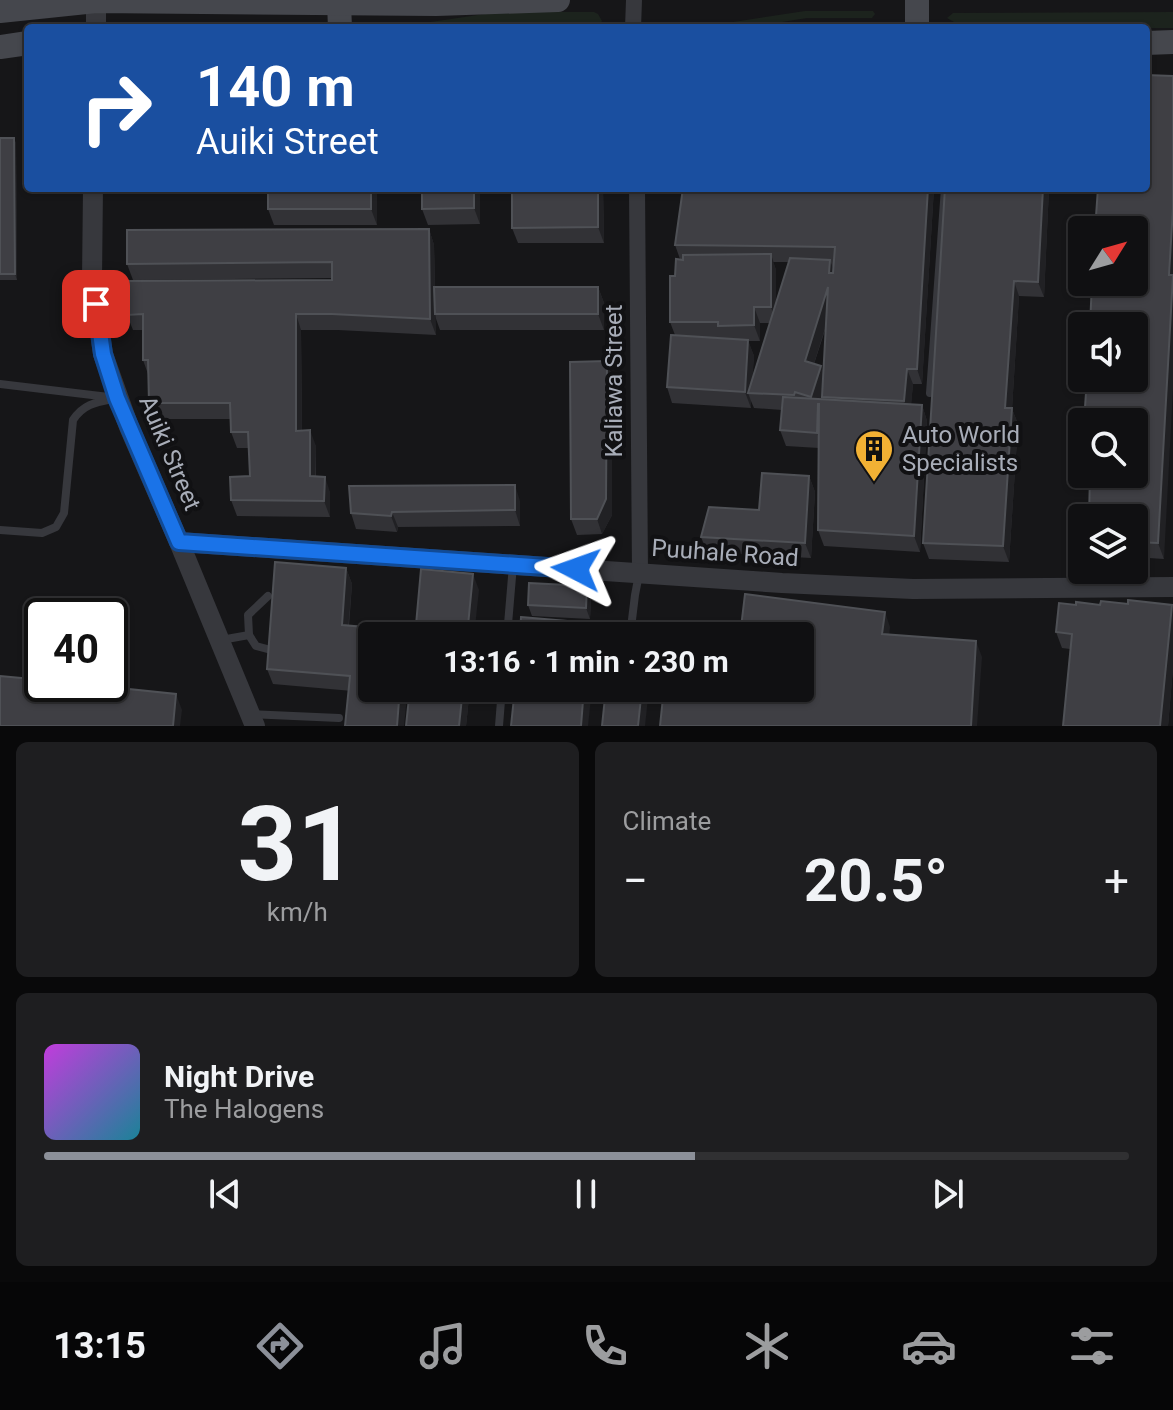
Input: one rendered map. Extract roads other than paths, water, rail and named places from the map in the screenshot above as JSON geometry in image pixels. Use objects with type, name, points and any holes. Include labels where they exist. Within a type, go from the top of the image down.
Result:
[{"type":"main road","points":[[0,11],[96,1],[339,3],[558,0]]},
{"type":"main road","points":[[917,0],[917,24]]},
{"type":"main road","points":[[339,3],[340,24]]},
{"type":"main road","points":[[1150,43],[1173,42]]},
{"type":"main road","points":[[0,47],[24,44]]},
{"type":"street","points":[[633,24],[634,0]]},
{"type":"street","points":[[96,1],[96,24]]},
{"type":"street","name":"Auiki Street","points":[[93,192],[92,279],[103,354],[117,398],[252,720]]},
{"type":"street","name":"Kaliawa Street","points":[[637,192],[640,573]]},
{"type":"street","name":"Puuhale Road","points":[[179,542],[913,589],[1173,587]]},
{"type":"lane","points":[[930,393],[945,192]]},
{"type":"lane","points":[[0,384],[117,398]]},
{"type":"lane","points":[[0,530],[42,533],[56,527],[64,513],[73,420],[79,410],[90,404],[117,398]]},
{"type":"lane","points":[[508,622],[513,565]]},
{"type":"lane","points":[[632,622],[640,573]]},
{"type":"lane","points":[[268,596],[248,615],[249,635],[256,646],[271,650]]},
{"type":"lane","points":[[220,640],[249,635]]},
{"type":"lane","points":[[499,726],[501,702]]},
{"type":"lane","points":[[252,720],[339,718]]},
{"type":"place","name":"Auto World Specialists","points":[[874,483]]}]
